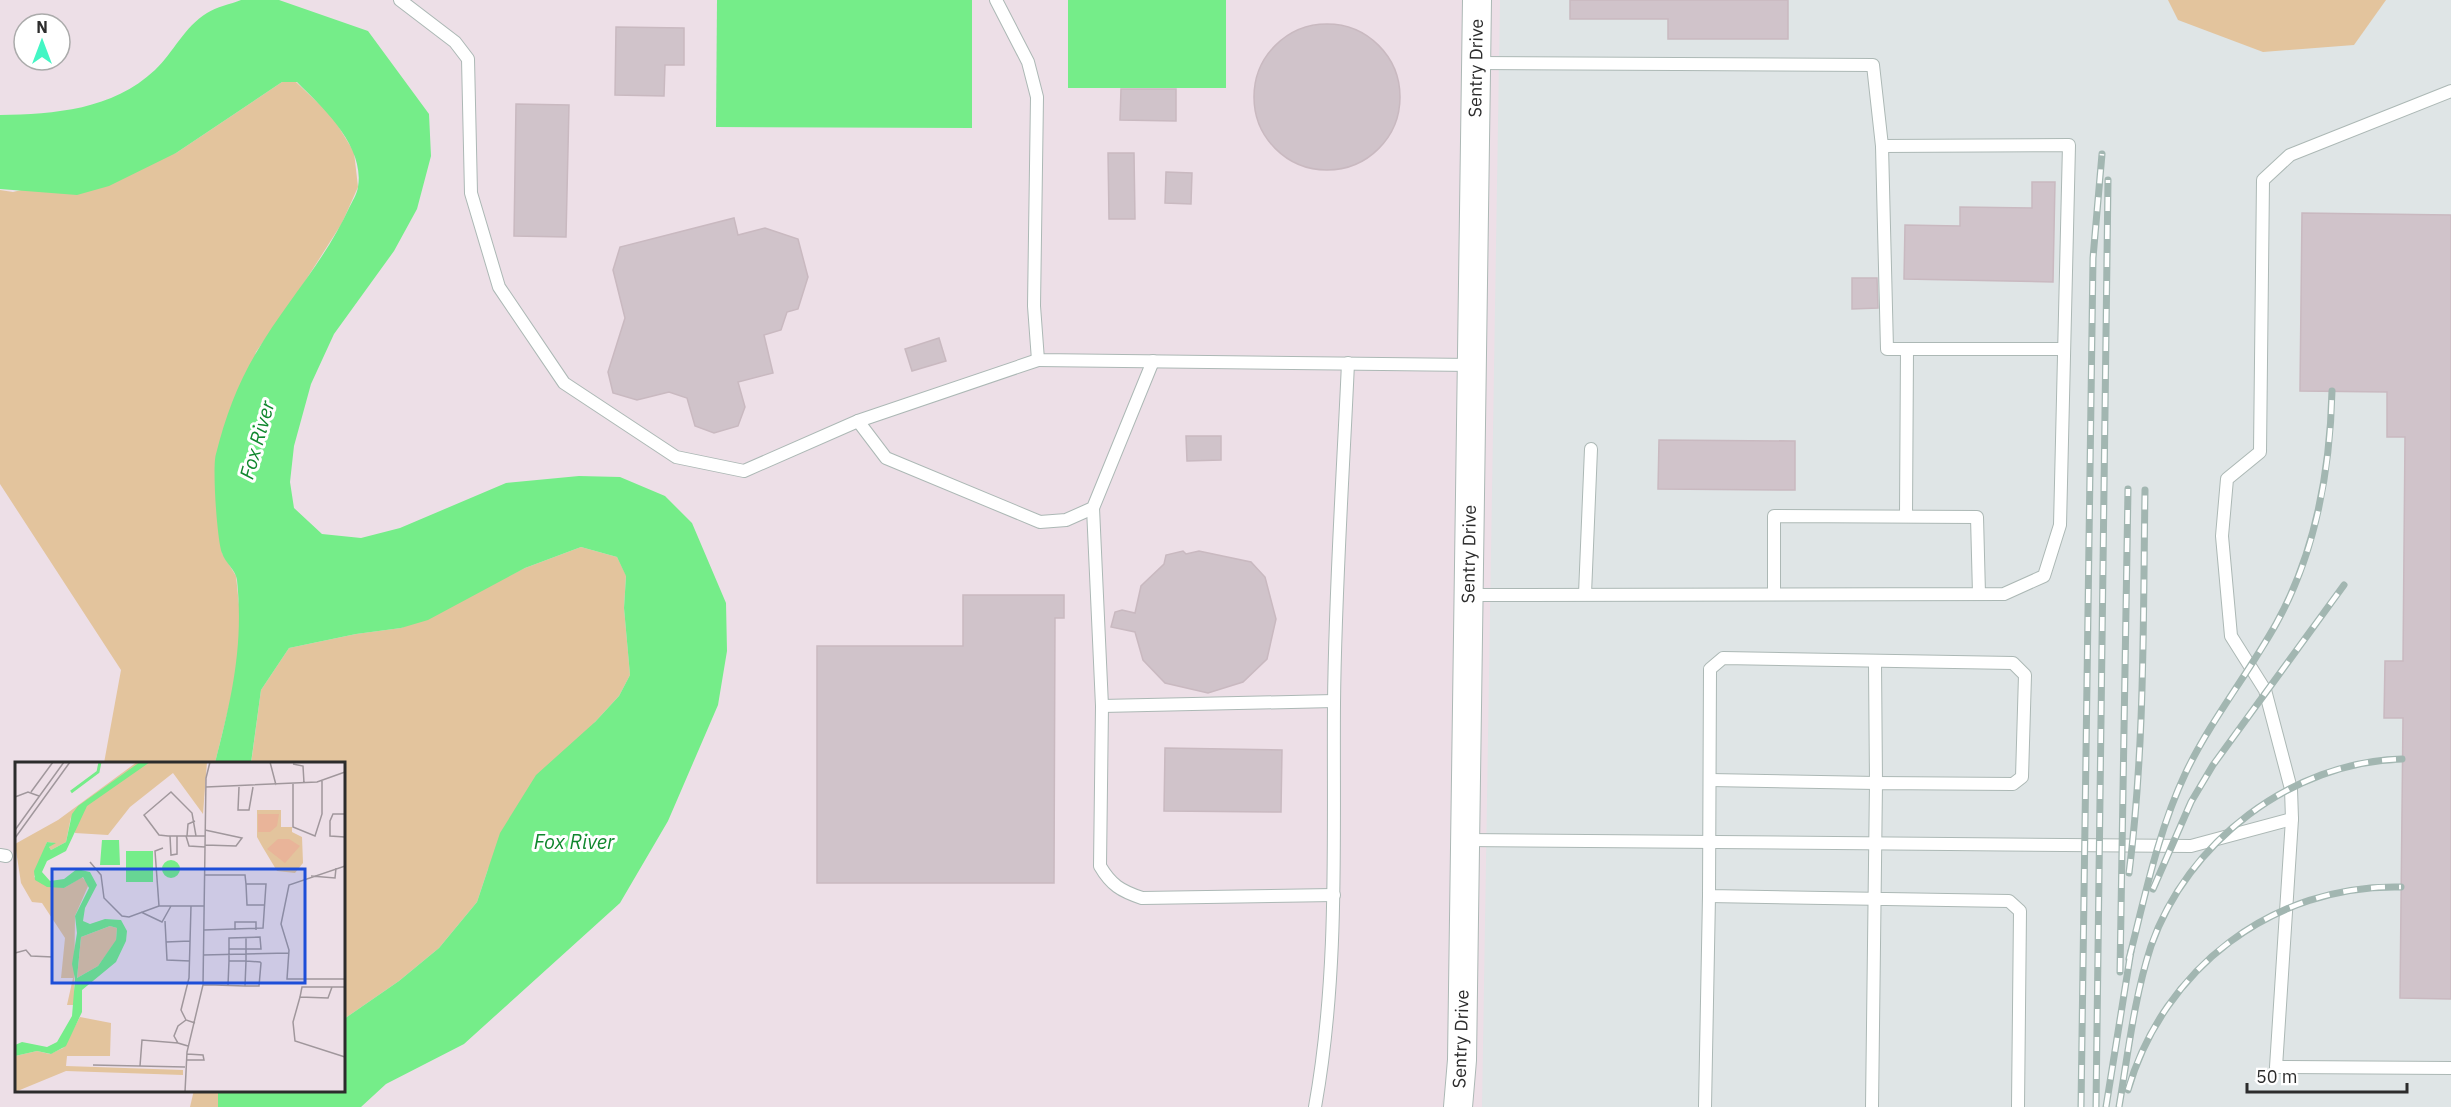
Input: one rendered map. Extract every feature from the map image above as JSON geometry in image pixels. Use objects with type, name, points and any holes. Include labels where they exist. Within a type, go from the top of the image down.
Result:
[{"type":"street","name":"Sentry Drive","points":[[1458,1107],[1462,1060],[1477,0]]},
{"type":"lane","points":[[400,0],[455,42],[468,59],[471,193],[499,287],[564,383],[676,457],[744,471],[858,421],[1038,360],[1472,365]]},
{"type":"lane","points":[[996,0],[1028,62],[1037,97],[1034,306],[1038,360]]},
{"type":"lane","points":[[1476,63],[1873,65],[1882,146],[1887,349],[2064,349]]},
{"type":"lane","points":[[2451,92],[2290,155],[2264,180],[2260,452],[2227,479],[2222,536],[2231,636],[2265,690],[2291,789],[2292,819],[2276,1067],[2451,1068]]},
{"type":"lane","points":[[1468,595],[2004,594],[2044,576],[2060,525],[2070,145],[1882,146]]},
{"type":"lane","points":[[1906,516],[1907,349]]},
{"type":"lane","points":[[1153,361],[1093,508],[1102,706],[1100,866],[1109,882],[1122,892],[1142,898],[1334,895]]},
{"type":"lane","points":[[1315,1107],[1324,1052],[1334,930],[1334,701],[1348,363]]},
{"type":"lane","points":[[858,421],[886,458],[1040,522],[1066,520],[1093,508]]},
{"type":"lane","points":[[1585,594],[1591,448]]},
{"type":"lane","points":[[1774,594],[1774,516],[1906,516],[1977,517],[1979,594]]},
{"type":"lane","points":[[1705,1107],[1710,842],[1710,780],[1710,669],[1723,658],[1875,663],[2013,663],[2025,675],[2022,777],[2013,784],[1710,780]]},
{"type":"lane","points":[[1872,1107],[1876,783],[1875,663]]},
{"type":"lane","points":[[1102,706],[1334,701]]},
{"type":"lane","points":[[1465,840],[2191,846],[2292,819]]},
{"type":"lane","points":[[1709,896],[2009,901],[2020,910],[2018,1107]]},
{"type":"shaded area","points":[[1500,0],[2451,0],[2451,1107],[1482,1107]]},
{"type":"shaded area","points":[[2168,0],[2386,0],[2354,45],[2263,52],[2178,20]]},
{"type":"shaded area","points":[[282,82],[296,82],[332,116],[354,152],[358,187],[342,223],[297,294],[256,352],[217,498],[222,553],[236,576],[241,624],[235,682],[215,762],[104,762],[121,670],[0,484],[0,190],[13,192],[176,153]]},
{"type":"shaded area","points":[[581,547],[617,557],[626,575],[624,608],[630,675],[619,696],[595,722],[488,869],[477,902],[439,948],[399,981],[345,1018],[345,762],[251,762],[261,690],[289,648],[356,634],[401,628],[525,568]]},
{"type":"shaded area","points":[[194,1092],[218,1092],[218,1107],[190,1107]]},
{"type":"water","name":"Fox River","points":[[241,0],[279,0],[368,31],[429,114],[431,156],[417,209],[394,251],[334,334],[311,384],[294,446],[290,482],[294,508],[322,534],[361,538],[400,528],[506,483],[579,476],[620,477],[665,496],[692,523],[726,603],[727,651],[718,705],[668,821],[620,903],[464,1044],[386,1084],[361,1107],[218,1107],[218,1092],[345,1092],[345,1018],[399,981],[439,948],[477,902],[500,833],[536,775],[595,722],[619,696],[630,675],[624,608],[626,576],[617,557],[581,547],[525,568],[428,620],[401,628],[356,634],[289,648],[261,690],[251,762],[215,762],[235,673],[239,628],[237,580],[222,553],[218,534],[215,487],[216,454],[232,402],[249,365],[267,335],[317,264],[354,198],[358,187],[355,157],[349,143],[330,116],[297,82],[282,82],[176,153],[109,186],[77,195],[0,189],[0,115],[62,111],[102,102],[120,94],[155,70],[185,32],[215,9]]},
{"type":"water","points":[[717,0],[972,0],[972,128],[716,127]]},
{"type":"water","points":[[1068,0],[1226,0],[1226,88],[1068,88]]},
{"type":"building","points":[[1570,0],[1788,0],[1788,39],[1668,39],[1668,19],[1570,19]]},
{"type":"building","points":[[1327,24],[1355,29],[1379,45],[1395,69],[1400,97],[1395,125],[1379,149],[1355,165],[1327,170],[1299,165],[1275,149],[1259,125],[1254,97],[1259,69],[1275,45],[1299,29]]},
{"type":"building","points":[[616,27],[684,28],[684,65],[665,65],[664,96],[615,95]]},
{"type":"building","points":[[1121,89],[1176,89],[1176,121],[1120,120]]},
{"type":"building","points":[[516,104],[569,105],[566,237],[514,236]]},
{"type":"building","points":[[1108,153],[1134,153],[1135,219],[1109,219]]},
{"type":"building","points":[[1166,172],[1192,173],[1191,204],[1165,203]]},
{"type":"building","points":[[2032,182],[2055,182],[2053,282],[1904,279],[1905,225],[1960,226],[1960,207],[2032,208]]},
{"type":"building","points":[[2302,213],[2451,215],[2451,999],[2400,998],[2403,718],[2384,718],[2385,661],[2403,661],[2405,437],[2387,437],[2387,392],[2300,391]]},
{"type":"building","points":[[734,218],[738,235],[765,228],[798,239],[808,277],[798,309],[787,312],[781,330],[764,335],[773,373],[738,382],[745,407],[738,426],[714,433],[695,426],[687,398],[669,392],[637,400],[613,393],[608,372],[625,318],[613,270],[620,247]]},
{"type":"building","points":[[1852,278],[1877,278],[1878,308],[1852,309]]},
{"type":"building","points":[[939,338],[946,361],[912,371],[905,349]]},
{"type":"building","points":[[1186,436],[1221,436],[1221,460],[1187,461]]},
{"type":"building","points":[[1659,440],[1795,441],[1795,490],[1658,489]]},
{"type":"building","points":[[1183,551],[1186,554],[1199,551],[1251,562],[1265,577],[1276,619],[1267,659],[1243,682],[1208,693],[1165,683],[1143,660],[1135,632],[1111,627],[1115,612],[1122,610],[1135,613],[1141,586],[1164,564],[1166,555]]},
{"type":"building","points":[[963,595],[1064,595],[1064,618],[1055,618],[1054,883],[817,883],[817,646],[963,646]]},
{"type":"building","points":[[1165,748],[1282,750],[1281,812],[1164,811]]},
{"type":"railway","points":[[2081,1107],[2093,258],[2102,154]]},
{"type":"railway","points":[[2096,1107],[2108,180]]},
{"type":"railway","points":[[2129,959],[2160,840],[2176,794],[2207,734],[2276,624],[2301,569],[2311,540],[2324,481],[2332,391]]},
{"type":"railway","points":[[2120,972],[2128,489]]},
{"type":"railway","points":[[2129,873],[2141,730],[2145,490]]},
{"type":"railway","points":[[2153,889],[2191,802],[2213,765],[2344,585]]},
{"type":"railway","points":[[2119,1107],[2136,1006],[2151,946],[2168,908],[2190,873],[2217,842],[2249,815],[2284,792],[2321,775],[2361,764],[2402,759]]},
{"type":"railway","points":[[2128,1090],[2145,1046],[2167,1007],[2196,972],[2230,942],[2268,918],[2309,900],[2354,890],[2401,887]]},
{"type":"railway","points":[[2106,1107],[2131,951]]}]
